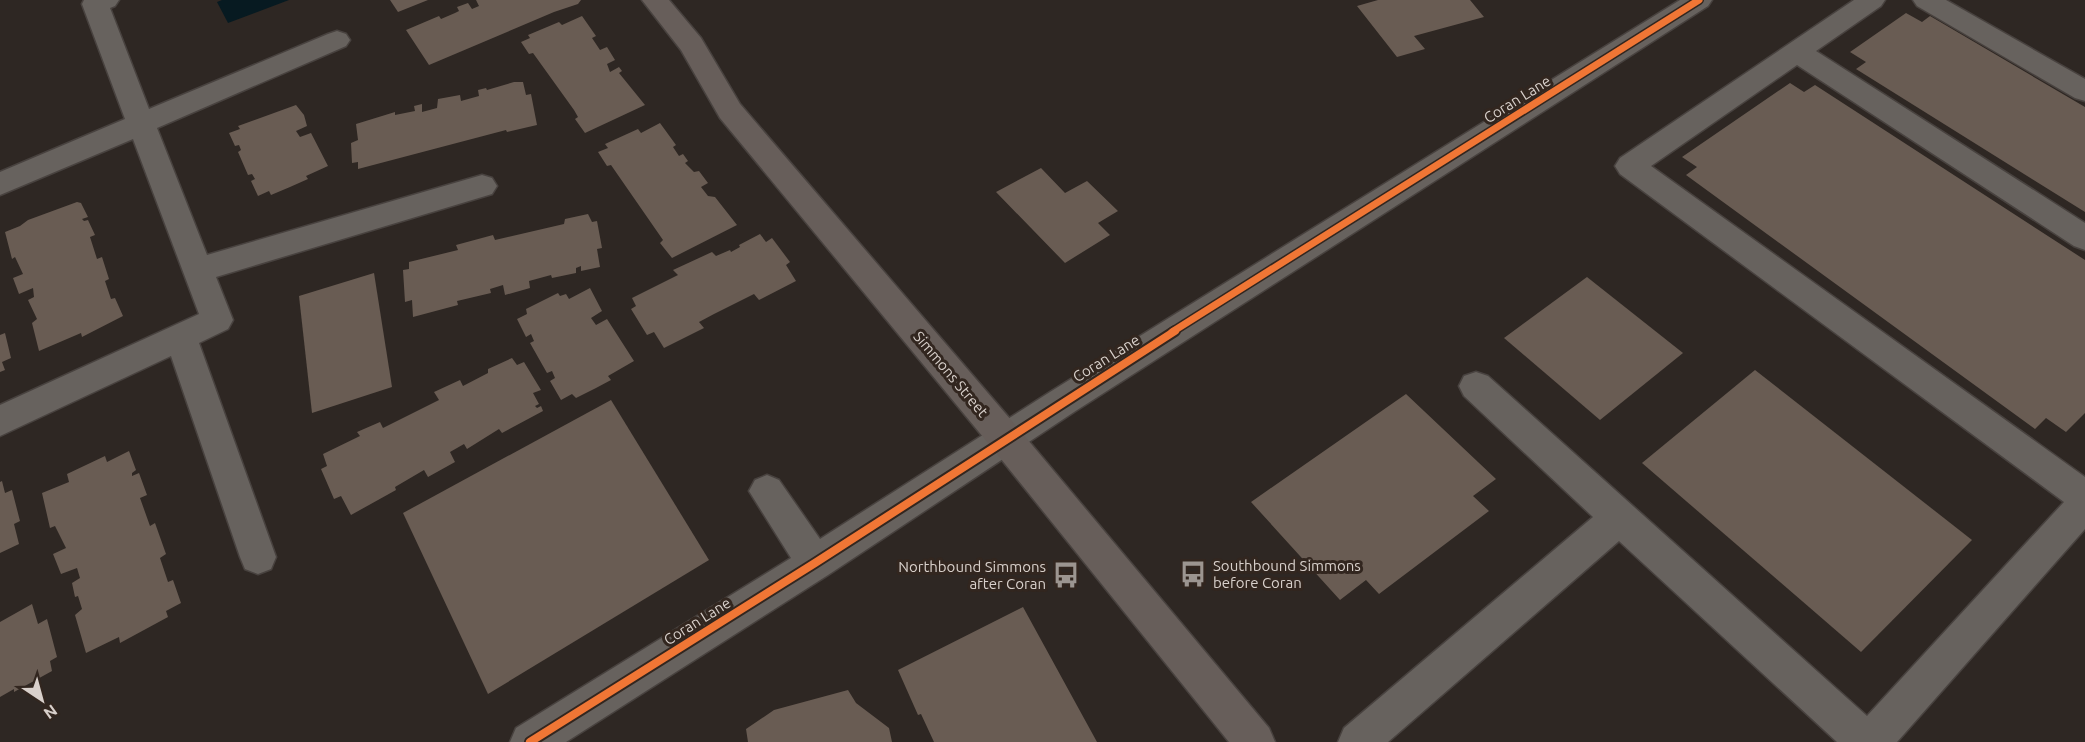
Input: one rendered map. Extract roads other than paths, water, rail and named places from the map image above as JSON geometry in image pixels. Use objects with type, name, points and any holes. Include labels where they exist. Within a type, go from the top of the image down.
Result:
[{"type":"main road","name":"Simmons Street","points":[[655,0],[691,44],[730,111],[1005,438],[1255,742]]},
{"type":"street","name":"Coran Lane","points":[[530,742],[815,563],[1659,10],[1699,0]]},
{"type":"street","points":[[1872,0],[1630,166],[2085,497]]},
{"type":"street","points":[[1926,0],[2085,91]]},
{"type":"street","points":[[0,421],[217,320],[139,123],[98,1]]},
{"type":"street","points":[[0,183],[337,39]]},
{"type":"street","points":[[1797,52],[2085,238]]},
{"type":"street","points":[[197,270],[482,186]]},
{"type":"street","points":[[180,337],[258,558]]},
{"type":"street","points":[[1476,386],[1868,742],[2085,504]]},
{"type":"street","points":[[767,491],[815,563]]},
{"type":"street","points":[[1358,742],[1619,518]]},
{"type":"water","points":[[222,0],[289,0],[228,23],[217,2]]},
{"type":"place","name":"Southbound Simmons before Coran","points":[[1193,574]]},
{"type":"place","name":"Northbound Simmons after Coran","points":[[1066,575]]}]
